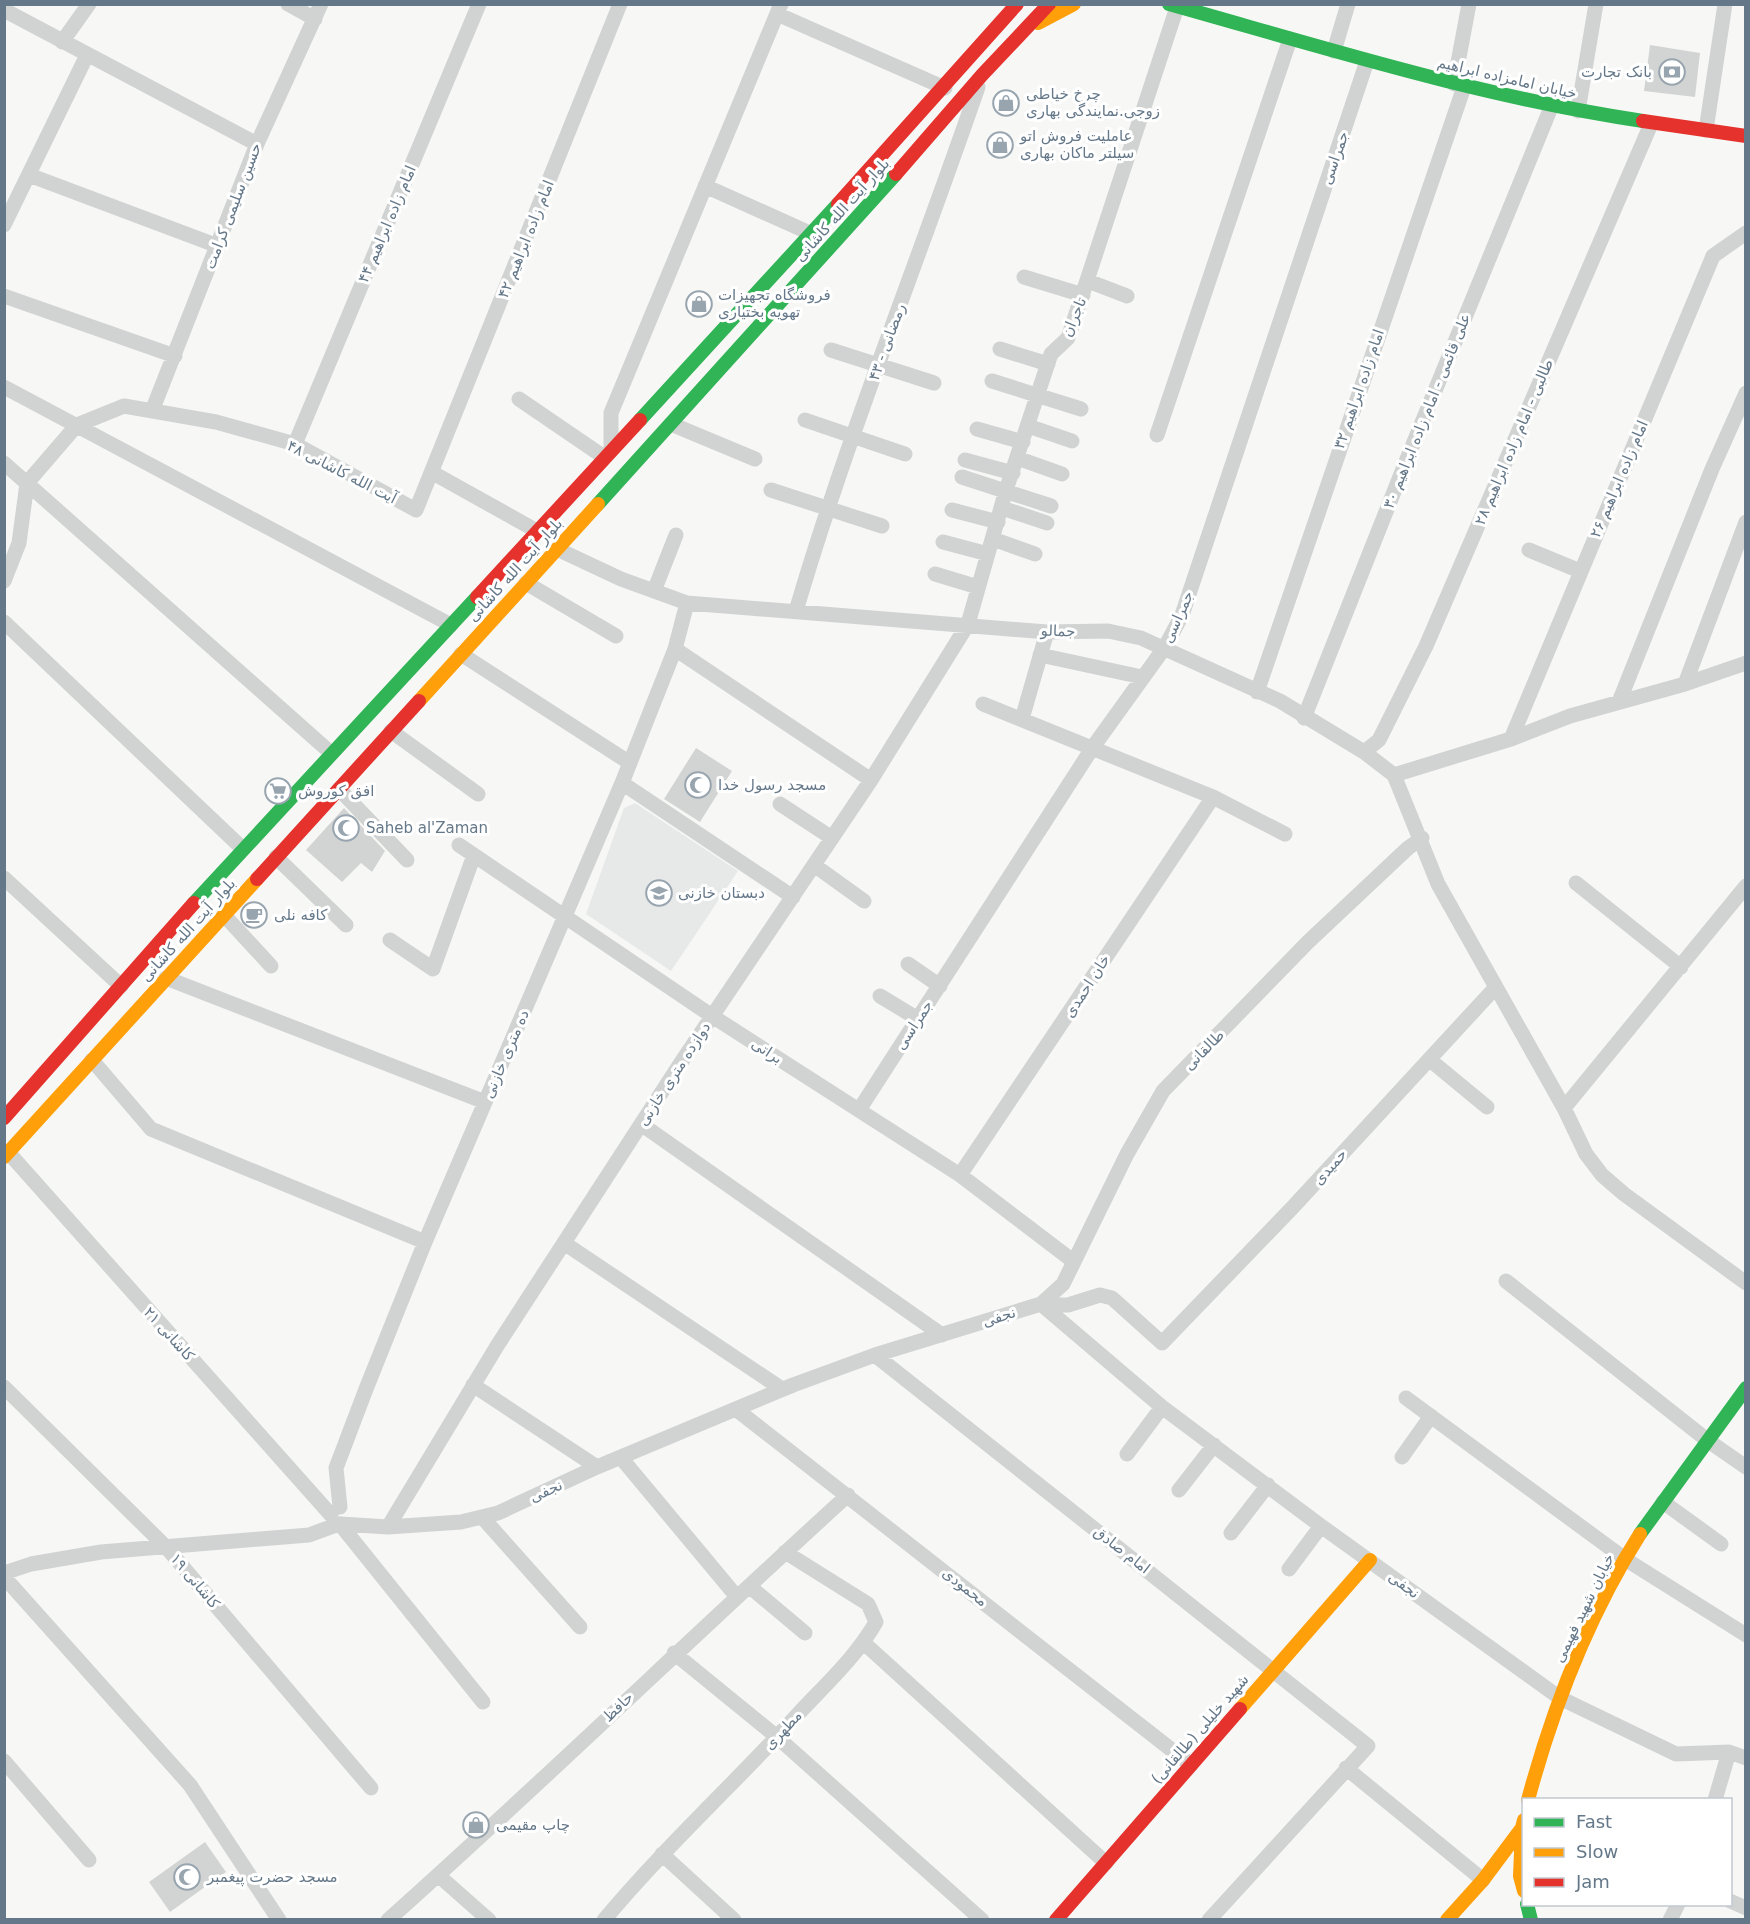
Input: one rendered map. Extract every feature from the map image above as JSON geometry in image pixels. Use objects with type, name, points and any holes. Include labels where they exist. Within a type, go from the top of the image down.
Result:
[{"type":"main road","points":[[1002,24],[1004,4]]},
{"type":"main road","name":"بلوار آیت الله کاشانی","points":[[8,1107],[607,453],[812,234],[945,88],[1017,4]]},
{"type":"main road","name":"بلوار آیت الله کاشانی","points":[[6,1155],[671,424],[927,140],[982,75],[1049,4]]},
{"type":"main road","points":[[1019,35],[1051,14],[1074,4]]},
{"type":"main road","points":[[1215,4],[1265,32]]},
{"type":"main road","points":[[1173,6],[1265,32]]},
{"type":"main road","name":"خیابان امامزاده ابراهیم","points":[[1265,32],[1459,85],[1578,111],[1746,136]]},
{"type":"main road","points":[[537,531],[557,549]]},
{"type":"main road","name":"خیابان شهید فهیمی","points":[[1529,1798],[1560,1698],[1602,1602],[1625,1559],[1746,1388]]},
{"type":"main road","name":"شهید خلیلی (طالقانی)","points":[[1056,1920],[1370,1560]]},
{"type":"main road","points":[[1447,1920],[1483,1880],[1522,1826]]},
{"type":"main road","points":[[1522,1842],[1520,1876],[1522,1884]]},
{"type":"street","points":[[62,42],[89,4]]},
{"type":"street","points":[[288,4],[318,12]]},
{"type":"street","name":"امام زاده ابراهیم ۴۴","points":[[295,444],[479,4]]},
{"type":"street","name":"امام زاده ابراهیم ۴۲","points":[[433,473],[620,4]]},
{"type":"street","points":[[1334,51],[1348,4]]},
{"type":"street","name":"امام زاده ابراهیم ۳۲","points":[[1257,692],[1459,85],[1469,4]]},
{"type":"street","points":[[1578,111],[1596,4]]},
{"type":"street","points":[[1706,130],[1725,4]]},
{"type":"street","name":"تاجران","points":[[968,624],[1006,490],[1051,354],[1068,338],[1086,288],[1173,6]]},
{"type":"street","points":[[519,399],[607,453],[611,413],[779,9],[945,88]]},
{"type":"street","points":[[4,10],[257,144]]},
{"type":"street","name":"حسین سلیمی کرامت","points":[[152,411],[257,144],[318,12]]},
{"type":"street","points":[[1156,435],[1290,39]]},
{"type":"street","points":[[4,225],[87,55]]},
{"type":"street","name":"جمراسی","points":[[859,1110],[1094,747],[1165,647],[1182,615],[1367,61]]},
{"type":"street","name":"رمضانی - ۴۳","points":[[796,611],[826,508],[982,75]]},
{"type":"street","name":"علی قائمی - امام زاده ابراهیم ۳۰","points":[[1304,718],[1552,105]]},
{"type":"street","name":"طالبی - امام زاده ابراهیم ۲۸","points":[[1364,752],[1379,740],[1426,646],[1651,123]]},
{"type":"street","points":[[29,175],[218,246]]},
{"type":"street","points":[[705,186],[812,234]]},
{"type":"street","name":"امام زاده ابراهیم ۲۶","points":[[1511,739],[1713,256],[1746,233]]},
{"type":"street","points":[[1024,277],[1127,296]]},
{"type":"street","points":[[4,296],[175,356]]},
{"type":"street","points":[[1000,349],[1048,364]]},
{"type":"street","points":[[831,350],[934,383]]},
{"type":"street","points":[[992,381],[1081,409]]},
{"type":"street","points":[[4,387],[451,625]]},
{"type":"street","points":[[1619,702],[1712,469],[1746,393]]},
{"type":"street","name":"آیت الله کاشانی ۴۸","points":[[77,425],[124,406],[216,422],[295,444],[416,510],[433,473]]},
{"type":"street","points":[[805,420],[905,454]]},
{"type":"street","points":[[671,424],[755,459]]},
{"type":"street","points":[[4,581],[19,543],[27,483],[77,425]]},
{"type":"street","points":[[1028,426],[1072,441]]},
{"type":"street","points":[[977,429],[1023,442]]},
{"type":"street","points":[[965,460],[1062,474]]},
{"type":"street","points":[[4,464],[331,753]]},
{"type":"street","points":[[433,473],[537,531]]},
{"type":"street","points":[[962,477],[1051,506]]},
{"type":"street","points":[[771,490],[882,526]]},
{"type":"street","points":[[952,510],[1047,523]]},
{"type":"street","points":[[1685,684],[1746,522]]},
{"type":"street","points":[[654,591],[676,535]]},
{"type":"street","points":[[943,542],[1035,554]]},
{"type":"street","name":"جمالو","points":[[557,549],[621,579],[687,603],[1047,632],[1108,631],[1141,638],[1280,701],[1304,718],[1364,752],[1394,775]]},
{"type":"street","points":[[1528,550],[1580,571]]},
{"type":"street","points":[[935,574],[978,587]]},
{"type":"street","points":[[526,583],[616,636]]},
{"type":"street","name":"ده متری خازنی","points":[[338,1519],[336,1468],[425,1242],[622,783],[675,649],[687,603]]},
{"type":"street","points":[[4,622],[243,849]]},
{"type":"street","name":"دوازده متری خازنی","points":[[388,1527],[473,1385],[564,1243],[712,1016],[871,780],[968,624]]},
{"type":"street","points":[[1022,719],[1047,632]]},
{"type":"street","points":[[675,649],[871,780]]},
{"type":"street","points":[[461,654],[630,763]]},
{"type":"street","points":[[1041,655],[1142,677]]},
{"type":"street","points":[[1746,663],[1685,684],[1570,716],[1511,739],[1394,775],[1422,838],[1438,884],[1564,1108],[1586,1154],[1602,1175],[1624,1194],[1746,1283]]},
{"type":"street","points":[[983,704],[1094,747],[1212,797],[1285,834]]},
{"type":"street","points":[[391,731],[478,794]]},
{"type":"street","points":[[622,783],[793,897]]},
{"type":"street","points":[[339,789],[407,860]]},
{"type":"street","name":"خان احمدی","points":[[960,1175],[1212,797]]},
{"type":"street","points":[[780,804],[832,838]]},
{"type":"street","name":"طالقانی","points":[[1041,1304],[1064,1284],[1073,1261],[1127,1154],[1163,1091],[1308,942],[1408,848],[1422,838]]},
{"type":"street","name":"براتی","points":[[459,845],[712,1016],[960,1175],[1073,1261]]},
{"type":"street","points":[[390,940],[433,969],[474,855]]},
{"type":"street","points":[[276,857],[346,925]]},
{"type":"street","points":[[814,865],[864,901]]},
{"type":"street","points":[[4,878],[121,986]]},
{"type":"street","points":[[1576,883],[1681,967]]},
{"type":"street","points":[[1564,1108],[1746,886]]},
{"type":"street","points":[[224,915],[271,966]]},
{"type":"street","points":[[908,964],[940,986]]},
{"type":"street","points":[[166,978],[485,1102]]},
{"type":"street","name":"حمیدی","points":[[1041,1304],[1068,1305],[1100,1295],[1112,1298],[1162,1343],[1430,1060],[1495,988]]},
{"type":"street","points":[[880,996],[918,1019]]},
{"type":"street","points":[[92,1060],[151,1129],[425,1242]]},
{"type":"street","points":[[1430,1060],[1487,1107]]},
{"type":"street","points":[[641,1124],[942,1335]]},
{"type":"street","name":"کاشانی ۲۱","points":[[6,1155],[338,1519],[483,1702]]},
{"type":"street","points":[[564,1243],[783,1389]]},
{"type":"street","points":[[1506,1281],[1707,1440],[1746,1467]]},
{"type":"street","name":"نجفی","points":[[338,1519],[388,1527],[461,1522],[498,1513],[597,1467],[622,1459],[783,1389],[875,1355],[1041,1304],[1162,1407],[1321,1526],[1560,1698],[1676,1754],[1729,1752]]},
{"type":"street","name":"امام صادق","points":[[875,1355],[1368,1746],[1346,1768]]},
{"type":"street","points":[[473,1385],[597,1467]]},
{"type":"street","name":"کاشانی ۱۹","points":[[4,1387],[166,1547],[371,1788]]},
{"type":"street","points":[[1406,1398],[1625,1559],[1746,1635]]},
{"type":"street","points":[[1127,1454],[1162,1407]]},
{"type":"street","name":"محمودی","points":[[737,1410],[1191,1765]]},
{"type":"street","points":[[1402,1458],[1431,1416]]},
{"type":"street","points":[[1179,1490],[1214,1445]]},
{"type":"street","points":[[622,1459],[737,1598]]},
{"type":"street","points":[[1231,1533],[1268,1485]]},
{"type":"street","name":"حافظ","points":[[388,1920],[561,1764],[674,1653],[848,1495]]},
{"type":"street","points":[[1664,1502],[1721,1544]]},
{"type":"street","points":[[482,1517],[580,1627]]},
{"type":"street","points":[[279,1920],[190,1785],[4,1575],[31,1564],[101,1552],[309,1535],[338,1519]]},
{"type":"street","points":[[1289,1569],[1321,1526]]},
{"type":"street","name":"مطهری","points":[[604,1920],[662,1854],[777,1737],[864,1643],[876,1622],[868,1604],[785,1552]]},
{"type":"street","points":[[749,1586],[805,1633]]},
{"type":"street","points":[[864,1643],[1106,1863]]},
{"type":"street","points":[[674,1653],[777,1737],[982,1920]]},
{"type":"street","points":[[1716,1798],[1729,1752],[1746,1758]]},
{"type":"street","points":[[4,1761],[89,1860]]},
{"type":"street","points":[[1209,1920],[1346,1768],[1483,1880]]},
{"type":"street","points":[[662,1854],[734,1920]]},
{"type":"street","points":[[438,1875],[489,1920]]},
{"type":"street","points":[[1732,1901],[1746,1908]]},
{"type":"street","points":[[1670,1920],[1677,1906]]},
{"type":"shaded area","name":"دبستان خازنی","points":[[635,803],[738,871],[671,971],[586,914],[624,808]]},
{"type":"building","name":"بانک تجارت","points":[[1650,45],[1700,53],[1695,97],[1644,91]]},
{"type":"building","name":"مسجد رسول خدا","points":[[696,748],[732,771],[700,822],[664,799]]},
{"type":"building","name":"Saheb al'Zaman","points":[[344,808],[385,851],[372,872],[361,863],[342,882],[306,850]]},
{"type":"building","points":[[473,1816],[484,1819],[470,1833],[466,1823]]},
{"type":"building","name":"مسجد حضرت پیغمبر","points":[[205,1842],[226,1872],[170,1912],[149,1882]]},
{"type":"traffic: fast","points":[[1169,4],[1463,85],[1523,99],[1643,121]]},
{"type":"traffic: fast","points":[[598,504],[896,174]]},
{"type":"traffic: fast","points":[[640,420],[838,204]]},
{"type":"traffic: fast","points":[[194,903],[477,597]]},
{"type":"traffic: fast","points":[[1640,1534],[1746,1388]]},
{"type":"traffic: fast","points":[[1528,1906],[1531,1920]]},
{"type":"traffic: slow","points":[[1038,23],[1074,4]]},
{"type":"traffic: slow","points":[[419,701],[598,504]]},
{"type":"traffic: slow","points":[[4,1157],[257,879]]},
{"type":"traffic: slow","points":[[1529,1798],[1549,1731],[1574,1663],[1604,1597],[1640,1534]]},
{"type":"traffic: slow","points":[[1240,1709],[1370,1560]]},
{"type":"traffic: slow","points":[[1522,1828],[1520,1876],[1522,1884]]},
{"type":"traffic: slow","points":[[1447,1920],[1483,1880],[1522,1828]]},
{"type":"traffic: jam","points":[[838,204],[1017,4]]},
{"type":"traffic: jam","points":[[896,174],[982,75],[1049,4]]},
{"type":"traffic: jam","points":[[1643,121],[1746,136]]},
{"type":"traffic: jam","points":[[477,597],[640,420]]},
{"type":"traffic: jam","points":[[257,879],[419,701]]},
{"type":"traffic: jam","points":[[4,1118],[194,903]]},
{"type":"traffic: jam","points":[[1056,1920],[1240,1709]]},
{"type":"place","name":"بانک تجارت","points":[[1672,72]]},
{"type":"place","name":"چرخ خیاطی زوجی.نمایندگی بهاری","points":[[1006,103]]},
{"type":"place","name":"عاملیت فروش اتو سیلتر ماکان بهاری","points":[[1000,145]]},
{"type":"place","name":"فروشگاه تجهیزات تهویه بختیاری","points":[[699,304]]},
{"type":"place","name":"مسجد رسول خدا","points":[[698,785]]},
{"type":"place","name":"افق کوروش","points":[[278,791]]},
{"type":"place","name":"Saheb al'Zaman","points":[[346,828]]},
{"type":"place","name":"دبستان خازنی","points":[[659,893]]},
{"type":"place","name":"کافه نلی","points":[[254,915]]},
{"type":"place","name":"چاپ مقیمی","points":[[476,1825]]},
{"type":"place","name":"مسجد حضرت پیغمبر","points":[[187,1877]]}]
